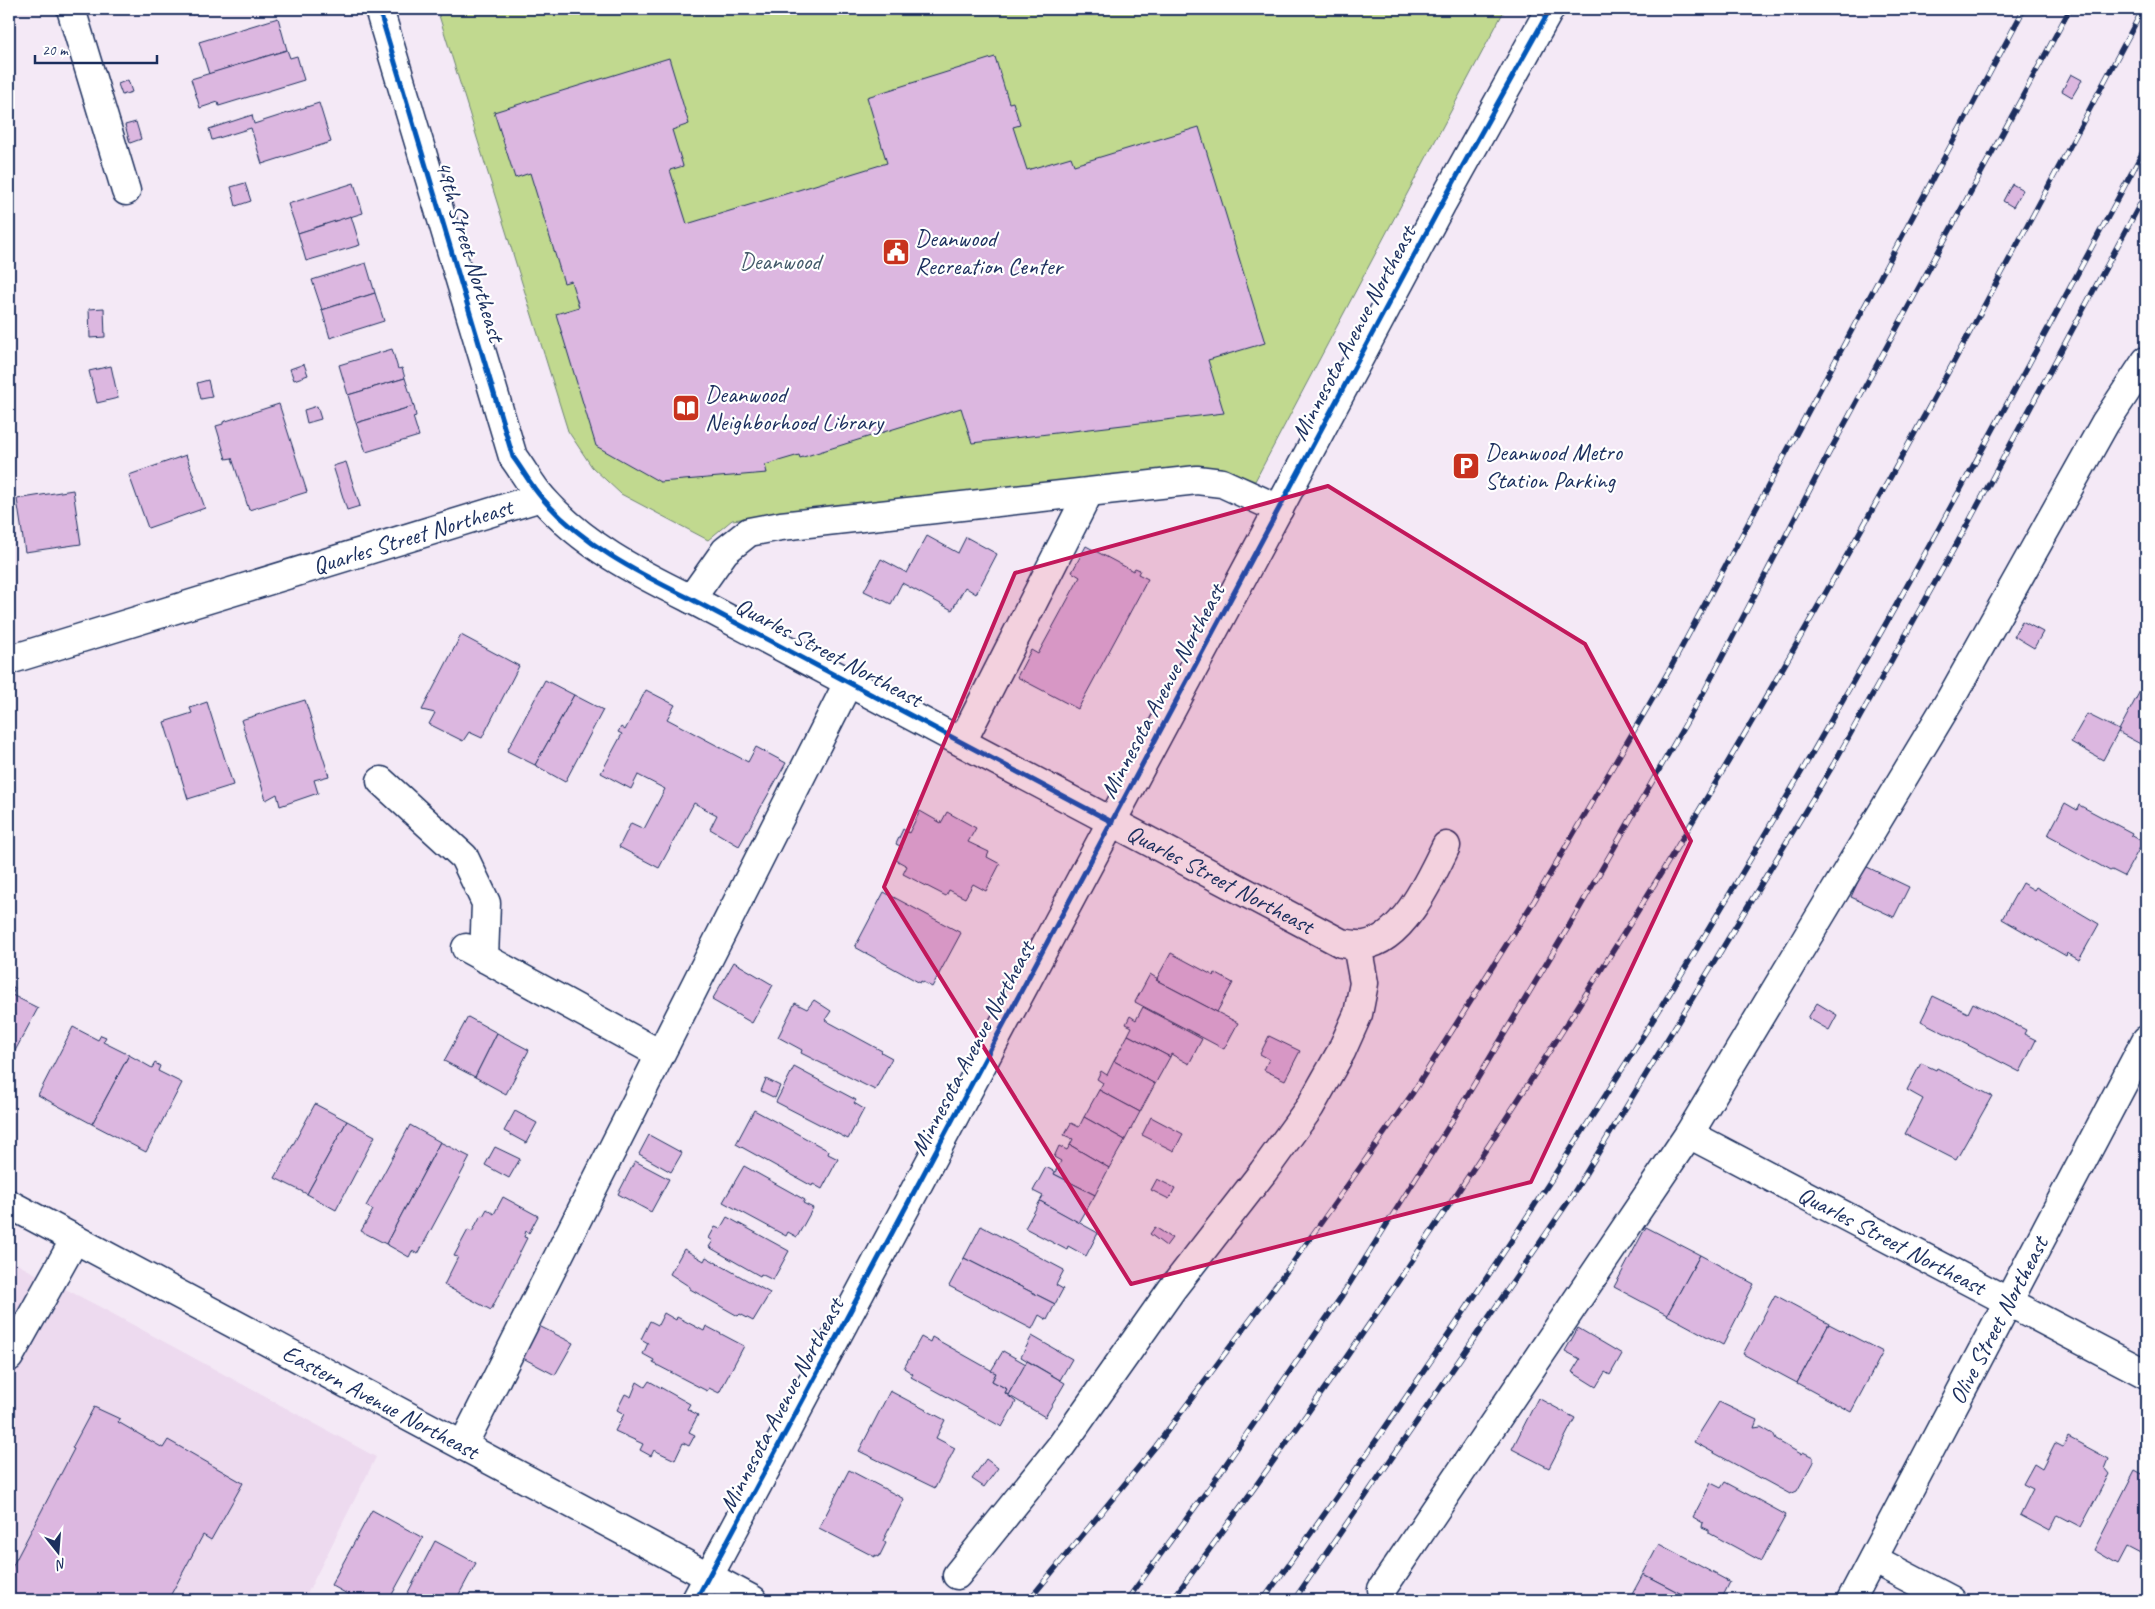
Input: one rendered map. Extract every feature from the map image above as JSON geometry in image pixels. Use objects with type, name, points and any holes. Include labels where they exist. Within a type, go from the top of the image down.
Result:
[{"type":"street","points":[[71,9],[126,191]]},
{"type":"street","name":"49th Street Northeast","points":[[379,9],[513,457],[541,497]]},
{"type":"street","name":"Minnesota Avenue Northeast","points":[[696,1600],[710,1577],[1436,214],[1550,9]]},
{"type":"street","points":[[1382,1589],[1689,1134],[1950,700],[2105,423],[2146,361]]},
{"type":"street","points":[[691,599],[725,551],[750,532],[781,526],[1088,494],[1197,480],[1222,483],[1279,509]]},
{"type":"street","points":[[962,742],[1088,494]]},
{"type":"street","name":"Quarles Street Northeast","points":[[9,660],[541,497],[601,551],[630,569],[691,599],[1341,943],[1364,946],[1379,940],[1393,929],[1417,904],[1446,846]]},
{"type":"street","points":[[463,1445],[848,683]]},
{"type":"street","points":[[380,781],[464,857],[486,903],[475,953],[660,1054]]},
{"type":"street","points":[[957,1575],[1061,1446],[1172,1289],[1263,1172],[1310,1107],[1341,1052],[1358,1014],[1364,983],[1358,945]]},
{"type":"street","name":"Olive Street Northeast","points":[[1851,1600],[2145,1046]]},
{"type":"street","name":"Quarles Street Northeast","points":[[1689,1134],[2146,1374]]},
{"type":"street","name":"Eastern Avenue Northeast","points":[[9,1204],[753,1600]]},
{"type":"street","points":[[9,1358],[75,1239]]},
{"type":"street","points":[[1873,1559],[1951,1600]]},
{"type":"highlighted area","points":[[1328,486],[1585,644],[1691,841],[1531,1182],[1131,1284],[884,887],[1015,573]]},
{"type":"shaded area","points":[[9,1260],[102,1308],[376,1457],[304,1600],[9,1600]]},
{"type":"green space","name":"Deanwood","points":[[437,9],[1505,9],[1255,481],[1221,468],[1187,467],[732,520],[708,540],[621,494],[592,467],[568,431]]},
{"type":"building","points":[[190,9],[213,9],[192,15]]},
{"type":"building","points":[[278,18],[287,50],[209,74],[199,42]]},
{"type":"building","points":[[287,50],[290,58],[297,56],[304,80],[219,106],[218,102],[200,108],[191,79]]},
{"type":"building","name":"Deanwood Recreation Center","points":[[995,57],[1009,103],[1013,102],[1020,125],[1013,127],[1027,170],[1071,157],[1074,165],[1199,127],[1265,343],[1208,360],[1224,413],[972,443],[961,408],[800,458],[799,455],[765,465],[767,473],[660,482],[596,446],[556,314],[579,307],[571,281],[564,283],[530,173],[515,178],[494,112],[669,58],[689,124],[672,130],[683,166],[670,170],[687,224],[887,163],[867,97]]},
{"type":"building","points":[[2071,74],[2082,80],[2072,97],[2062,91]]},
{"type":"building","points":[[128,80],[132,92],[122,95],[118,84]]},
{"type":"building","points":[[319,103],[331,142],[262,164],[251,128],[212,140],[209,129],[252,115],[254,124]]},
{"type":"building","points":[[136,122],[141,139],[130,143],[125,125]]},
{"type":"building","points":[[245,183],[251,201],[236,206],[231,187]]},
{"type":"building","points":[[354,183],[363,213],[298,233],[288,204]]},
{"type":"building","points":[[2012,184],[2023,190],[2013,207],[2003,201]]},
{"type":"building","points":[[351,216],[360,245],[306,261],[298,233]]},
{"type":"building","points":[[366,263],[375,293],[322,310],[312,280]]},
{"type":"building","points":[[375,293],[384,321],[330,338],[322,310]]},
{"type":"building","points":[[104,308],[105,337],[90,338],[89,309]]},
{"type":"building","points":[[392,349],[398,369],[402,368],[405,378],[348,395],[339,365]]},
{"type":"building","points":[[304,364],[308,375],[294,380],[290,369]]},
{"type":"building","points":[[111,366],[118,398],[97,403],[89,371]]},
{"type":"building","points":[[405,378],[414,406],[356,423],[348,395]]},
{"type":"building","points":[[208,380],[212,397],[201,399],[197,383]]},
{"type":"building","points":[[279,404],[307,492],[249,510],[232,458],[226,459],[216,426]]},
{"type":"building","points":[[317,406],[321,419],[307,423],[304,410]]},
{"type":"building","points":[[414,406],[416,416],[413,417],[419,436],[366,452],[356,423]]},
{"type":"building","points":[[186,455],[205,508],[148,528],[129,475]]},
{"type":"building","points":[[346,462],[360,506],[347,510],[333,466]]},
{"type":"building","points":[[73,490],[81,544],[25,552],[17,499]]},
{"type":"building","points":[[927,536],[958,553],[966,537],[997,554],[976,594],[965,587],[952,610],[902,583],[891,604],[864,591],[881,559],[907,573]]},
{"type":"building","points":[[1086,546],[1133,571],[1135,568],[1140,570],[1138,574],[1148,579],[1078,709],[1017,677],[1031,650],[1038,654],[1080,577],[1072,572]]},
{"type":"building","points":[[2022,621],[2043,632],[2034,648],[2014,636]]},
{"type":"building","points":[[461,635],[519,666],[482,738],[469,732],[463,741],[429,724],[435,713],[422,710]]},
{"type":"building","points":[[545,680],[574,695],[535,765],[507,751]]},
{"type":"building","points":[[646,690],[675,705],[667,719],[748,762],[756,747],[786,763],[739,846],[710,829],[717,815],[694,803],[659,868],[619,847],[631,823],[644,829],[665,789],[638,775],[631,789],[601,773],[622,734],[618,732],[621,727],[625,730]]},
{"type":"building","points":[[2140,691],[2146,695],[2146,747],[2118,732]]},
{"type":"building","points":[[574,695],[603,710],[565,782],[535,765]]},
{"type":"building","points":[[305,700],[329,776],[314,780],[318,793],[280,806],[277,794],[266,800],[241,720]]},
{"type":"building","points":[[207,702],[233,785],[188,799],[164,722],[192,713],[190,708]]},
{"type":"building","points":[[2087,714],[2119,730],[2103,760],[2071,742]]},
{"type":"building","points":[[2065,803],[2077,810],[2079,805],[2132,833],[2131,835],[2143,842],[2124,876],[2112,870],[2110,871],[2048,835]]},
{"type":"building","points":[[920,811],[941,823],[947,812],[976,828],[968,842],[989,852],[987,857],[1000,864],[986,891],[973,884],[965,898],[949,890],[946,896],[903,874],[907,866],[896,860],[902,847],[896,844],[903,829],[909,833]]},
{"type":"building","points":[[1865,866],[1909,887],[1894,917],[1851,897]]},
{"type":"building","points":[[2022,883],[2034,890],[2036,887],[2099,924],[2079,960],[2067,953],[2066,956],[2002,919]]},
{"type":"building","points":[[884,892],[961,933],[932,987],[921,981],[920,983],[855,947]]},
{"type":"building","points":[[1171,953],[1214,976],[1215,973],[1233,983],[1217,1012],[1156,980]]},
{"type":"building","points":[[734,962],[773,985],[752,1023],[712,1000]]},
{"type":"building","points":[[1150,974],[1158,979],[1156,980],[1238,1023],[1224,1049],[1135,1002]]},
{"type":"building","points":[[11,986],[15,988],[12,995],[38,1008],[9,1062],[9,991]]},
{"type":"building","points":[[1933,996],[1968,1013],[1973,1003],[2026,1030],[2024,1034],[2036,1040],[2020,1072],[1921,1021]]},
{"type":"building","points":[[814,1000],[831,1011],[825,1020],[892,1058],[875,1090],[801,1053],[802,1050],[778,1037],[795,1003],[807,1009]]},
{"type":"building","points":[[1817,1003],[1837,1015],[1829,1030],[1808,1018]]},
{"type":"building","points":[[1143,1007],[1202,1039],[1189,1064],[1171,1054],[1170,1057],[1128,1035],[1132,1027],[1126,1024],[1130,1016],[1136,1020]]},
{"type":"building","points":[[468,1017],[497,1033],[475,1077],[444,1061]]},
{"type":"building","points":[[73,1027],[98,1040],[101,1035],[106,1037],[103,1042],[129,1055],[92,1124],[38,1095]]},
{"type":"building","points":[[497,1033],[529,1050],[506,1094],[475,1077]]},
{"type":"building","points":[[1128,1035],[1170,1057],[1155,1084],[1114,1061]]},
{"type":"building","points":[[1269,1036],[1300,1051],[1285,1080],[1264,1070],[1269,1059],[1260,1054]]},
{"type":"building","points":[[129,1055],[152,1068],[155,1063],[160,1066],[158,1071],[182,1083],[146,1152],[92,1124]]},
{"type":"building","points":[[1114,1061],[1155,1084],[1140,1112],[1099,1090],[1103,1083],[1097,1079],[1101,1071],[1107,1075]]},
{"type":"building","points":[[1921,1063],[1936,1070],[1937,1068],[1992,1096],[1956,1160],[1905,1134],[1923,1099],[1907,1090]]},
{"type":"building","points":[[794,1067],[856,1100],[854,1103],[864,1109],[848,1139],[776,1102]]},
{"type":"building","points":[[766,1079],[780,1086],[775,1098],[761,1091]]},
{"type":"building","points":[[1099,1090],[1140,1112],[1125,1140],[1084,1117]]},
{"type":"building","points":[[315,1104],[347,1121],[307,1194],[275,1178]]},
{"type":"building","points":[[754,1110],[829,1151],[828,1154],[838,1159],[822,1189],[813,1184],[812,1186],[736,1144]]},
{"type":"building","points":[[515,1111],[537,1123],[526,1143],[504,1131]]},
{"type":"building","points":[[1084,1117],[1125,1140],[1109,1168],[1070,1145],[1073,1139],[1064,1135],[1071,1123],[1079,1127]]},
{"type":"building","points":[[1151,1117],[1183,1134],[1174,1151],[1142,1135]]},
{"type":"building","points":[[347,1121],[375,1136],[336,1210],[307,1194]]},
{"type":"building","points":[[410,1125],[440,1142],[386,1244],[361,1231],[373,1210],[366,1206]]},
{"type":"building","points":[[649,1135],[682,1153],[671,1172],[639,1154]]},
{"type":"building","points":[[440,1142],[470,1157],[418,1254],[412,1251],[409,1257],[386,1244]]},
{"type":"building","points":[[1070,1145],[1109,1168],[1095,1195],[1054,1174],[1061,1161],[1054,1157],[1059,1146],[1067,1150]]},
{"type":"building","points":[[495,1147],[520,1159],[509,1178],[485,1165]]},
{"type":"building","points":[[635,1161],[669,1179],[651,1212],[618,1194]]},
{"type":"building","points":[[744,1166],[805,1200],[803,1203],[813,1208],[797,1237],[788,1232],[786,1236],[723,1202]]},
{"type":"building","points":[[1046,1167],[1055,1172],[1054,1174],[1095,1195],[1079,1223],[1040,1201],[1043,1196],[1033,1191]]},
{"type":"building","points":[[1157,1179],[1175,1188],[1169,1199],[1151,1190]]},
{"type":"building","points":[[503,1197],[538,1216],[529,1233],[526,1231],[524,1237],[527,1238],[491,1310],[444,1285],[458,1257],[454,1256],[468,1230],[472,1232],[481,1215],[483,1216],[487,1209],[494,1214]]},
{"type":"building","points":[[1040,1201],[1098,1233],[1086,1256],[1068,1246],[1067,1250],[1025,1228]]},
{"type":"building","points":[[727,1217],[789,1251],[773,1280],[761,1274],[760,1276],[709,1247],[713,1241],[709,1238],[715,1227],[720,1229]]},
{"type":"building","points":[[981,1226],[1064,1270],[1056,1285],[1063,1289],[1055,1304],[964,1258]]},
{"type":"building","points":[[1155,1227],[1172,1238],[1166,1246],[1150,1234]]},
{"type":"building","points":[[1646,1227],[1700,1255],[1667,1315],[1614,1287]]},
{"type":"building","points":[[684,1249],[704,1261],[706,1257],[770,1293],[753,1321],[740,1314],[738,1316],[690,1289],[690,1287],[670,1274]]},
{"type":"building","points":[[1700,1255],[1754,1284],[1723,1345],[1667,1315]]},
{"type":"building","points":[[964,1258],[1055,1304],[1047,1320],[1039,1315],[1032,1329],[949,1286]]},
{"type":"building","points":[[1775,1295],[1829,1324],[1797,1383],[1743,1354]]},
{"type":"building","points":[[664,1313],[676,1320],[677,1317],[704,1331],[706,1326],[744,1346],[719,1393],[709,1388],[707,1391],[653,1363],[654,1360],[643,1354],[648,1343],[641,1339],[650,1321],[658,1325]]},
{"type":"building","points":[[1829,1324],[1883,1352],[1851,1412],[1797,1383]]},
{"type":"building","points":[[539,1326],[573,1343],[555,1375],[521,1357]]},
{"type":"building","points":[[1578,1328],[1622,1354],[1610,1375],[1605,1372],[1596,1387],[1572,1372],[1580,1359],[1565,1351]]},
{"type":"building","points":[[1032,1336],[1072,1359],[1060,1380],[1021,1357]]},
{"type":"building","points":[[921,1337],[930,1342],[932,1337],[996,1373],[992,1381],[1007,1389],[1005,1393],[1016,1402],[1002,1427],[911,1377],[913,1374],[904,1368]]},
{"type":"building","points":[[1003,1351],[1026,1364],[1008,1395],[1005,1393],[1007,1389],[992,1381],[996,1373],[991,1371]]},
{"type":"building","points":[[1027,1361],[1065,1383],[1045,1417],[1008,1395]]},
{"type":"building","points":[[649,1381],[690,1404],[687,1409],[698,1415],[689,1432],[695,1435],[689,1446],[683,1443],[675,1460],[654,1450],[651,1456],[640,1450],[643,1444],[615,1431],[624,1414],[617,1410],[625,1394],[631,1397],[637,1382],[645,1387]]},
{"type":"building","points":[[890,1391],[945,1420],[936,1438],[955,1448],[935,1488],[859,1451]]},
{"type":"building","points":[[1538,1398],[1575,1418],[1549,1468],[1512,1449]]},
{"type":"building","points":[[1719,1402],[1757,1420],[1754,1428],[1761,1427],[1773,1434],[1776,1440],[1801,1454],[1803,1452],[1813,1457],[1813,1462],[1797,1491],[1790,1494],[1694,1442]]},
{"type":"building","points":[[94,1407],[120,1419],[118,1422],[163,1448],[168,1440],[243,1483],[211,1540],[203,1535],[168,1600],[9,1600],[9,1573]]},
{"type":"building","points":[[2068,1437],[2109,1459],[2105,1469],[2109,1474],[2081,1527],[2058,1515],[2050,1531],[2020,1515],[2033,1489],[2023,1484],[2034,1464],[2042,1469],[2055,1443],[2063,1447]]},
{"type":"building","points":[[986,1459],[998,1468],[984,1487],[972,1479]]},
{"type":"building","points":[[849,1470],[904,1499],[883,1541],[886,1543],[879,1557],[875,1555],[875,1557],[819,1528]]},
{"type":"building","points":[[2135,1470],[2146,1476],[2146,1557],[2127,1547],[2118,1564],[2094,1550]]},
{"type":"building","points":[[1725,1482],[1786,1515],[1761,1561],[1709,1533],[1709,1530],[1702,1527],[1703,1523],[1693,1517],[1711,1483],[1721,1488]]},
{"type":"building","points":[[372,1510],[423,1538],[389,1600],[358,1600],[331,1585]]},
{"type":"building","points":[[435,1541],[476,1563],[456,1600],[404,1600]]},
{"type":"building","points":[[1659,1544],[1730,1582],[1721,1600],[1693,1600],[1643,1574]]},
{"type":"building","points":[[1643,1574],[1693,1600],[1629,1600]]},
{"type":"railway","points":[[1029,1600],[1156,1446],[1289,1268],[1412,1094],[1534,901],[1670,669],[2024,9]]},
{"type":"railway","points":[[1127,1600],[1215,1480],[1341,1297],[1452,1121],[1569,926],[1705,690],[1829,453],[2070,9]]},
{"type":"railway","points":[[1172,1600],[1310,1410],[1443,1215],[1529,1083],[1672,855],[1755,716],[1904,453],[2143,9]]},
{"type":"railway","points":[[1263,1600],[1471,1302],[1571,1150],[1668,996],[1854,681],[2031,361],[2146,146]]},
{"type":"railway","points":[[1294,1600],[1570,1199],[1687,1007],[1833,765],[1966,527],[2146,193]]},
{"type":"cycle path","points":[[379,9],[513,457],[542,498],[575,530],[630,568],[1112,822]]},
{"type":"cycle path","points":[[696,1600],[1441,205],[1550,9]]},
{"type":"place","name":"Deanwood Recreation Center","points":[[896,252]]},
{"type":"place","name":"Deanwood Neighborhood Library","points":[[686,408]]},
{"type":"place","name":"Deanwood Metro Station Parking","points":[[1466,466]]}]
